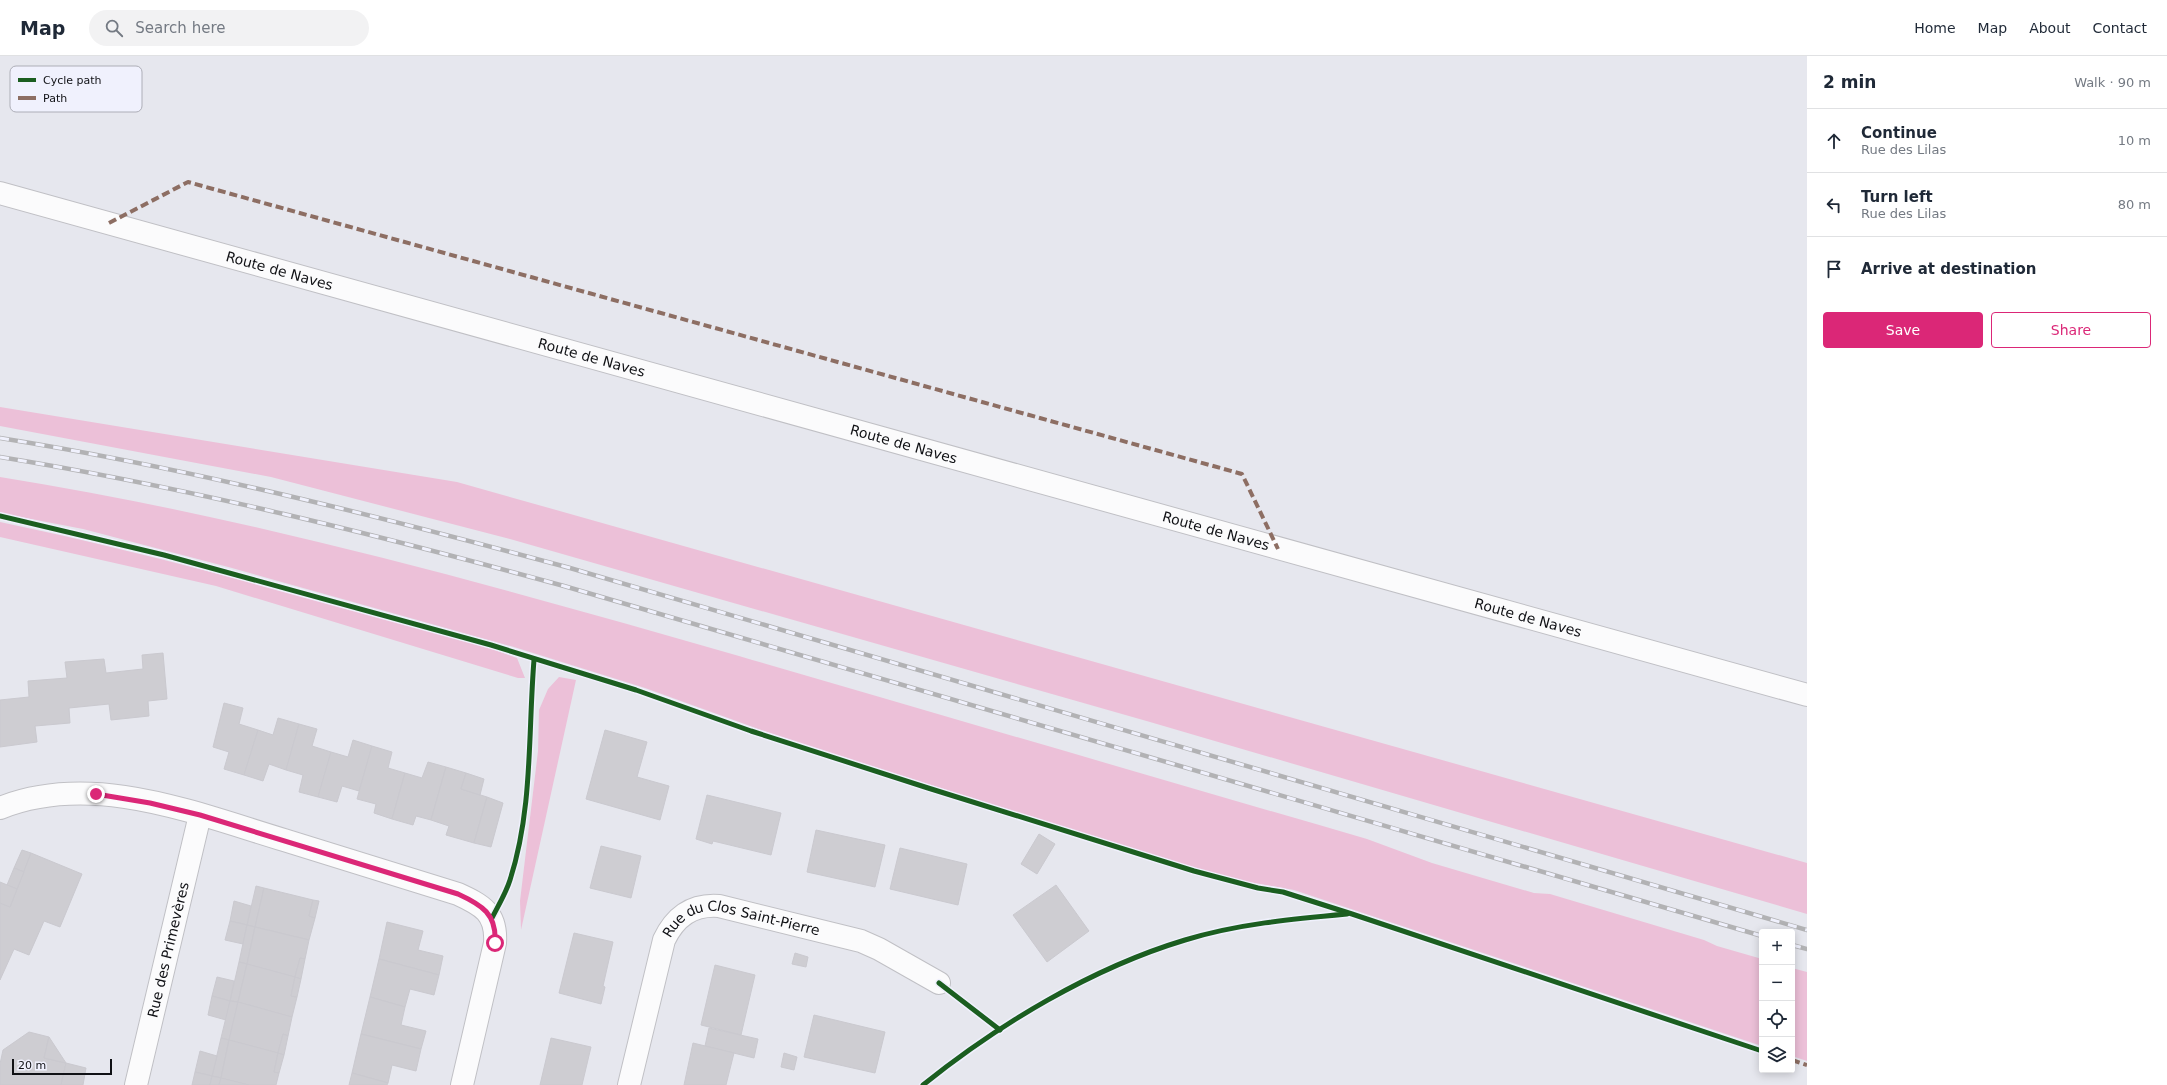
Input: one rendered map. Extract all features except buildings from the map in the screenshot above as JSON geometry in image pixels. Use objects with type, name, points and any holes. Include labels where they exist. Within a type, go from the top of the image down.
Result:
[{"type":"main road","name":"Route de Naves","points":[[0,193],[1807,695]]},
{"type":"main road","points":[[0,808],[32,798],[81,793],[120,797],[200,815],[458,894],[473,900],[484,908],[492,918],[496,929],[495,943],[462,1085]]},
{"type":"main road","name":"Rue des Primevères","points":[[136,1085],[200,815]]},
{"type":"main road","name":"Rue du Clos Saint-Pierre","points":[[629,1085],[664,940],[670,926],[692,909],[705,905],[719,906],[861,941],[879,948],[939,983]]},
{"type":"shaded area","points":[[0,407],[457,482],[1807,863],[1807,914],[1150,722],[510,539],[271,477],[0,426]]},
{"type":"shaded area","points":[[0,477],[94,493],[187,512],[372,555],[556,604],[739,656],[1367,839],[1432,863],[1534,893],[1550,894],[1704,940],[1717,946],[1759,958],[1759,1045],[1294,890],[1249,882],[1203,870],[1083,833],[789,740],[645,688],[514,647],[232,568],[83,529],[0,513]]},
{"type":"shaded area","points":[[0,522],[125,550],[187,566],[495,650],[517,658],[525,678],[518,678],[216,586],[0,537]]},
{"type":"shaded area","points":[[559,677],[576,680],[521,930],[520,901],[538,751],[539,710],[548,689]]},
{"type":"shaded area","points":[[1795,969],[1807,972],[1807,1061],[1795,1057]]},
{"type":"railway","points":[[0,438],[72,450],[216,479],[358,513],[570,568],[1807,930]]},
{"type":"railway","points":[[0,457],[143,483],[284,514],[564,586],[1759,935]]},
{"type":"railway","points":[[1795,946],[1807,949]]},
{"type":"marked path","points":[[109,223],[188,182],[1242,474],[1278,549]]},
{"type":"marked path","points":[[1795,1061],[1807,1065]]},
{"type":"cycle path","points":[[0,516],[164,555],[491,645],[636,690],[751,731],[928,788],[1194,871],[1258,888],[1283,892],[1352,914],[1759,1050]]},
{"type":"cycle path","points":[[492,918],[510,880],[523,826],[528,771],[534,660]]},
{"type":"cycle path","points":[[923,1085],[952,1062],[1048,1000],[1081,982],[1150,952],[1205,934],[1245,926],[1285,920],[1347,914]]},
{"type":"cycle path","points":[[939,983],[1000,1030]]},
{"type":"route","points":[[96,794],[150,803],[200,815],[458,894],[473,900],[484,908],[492,918],[496,929],[495,943]]}]
